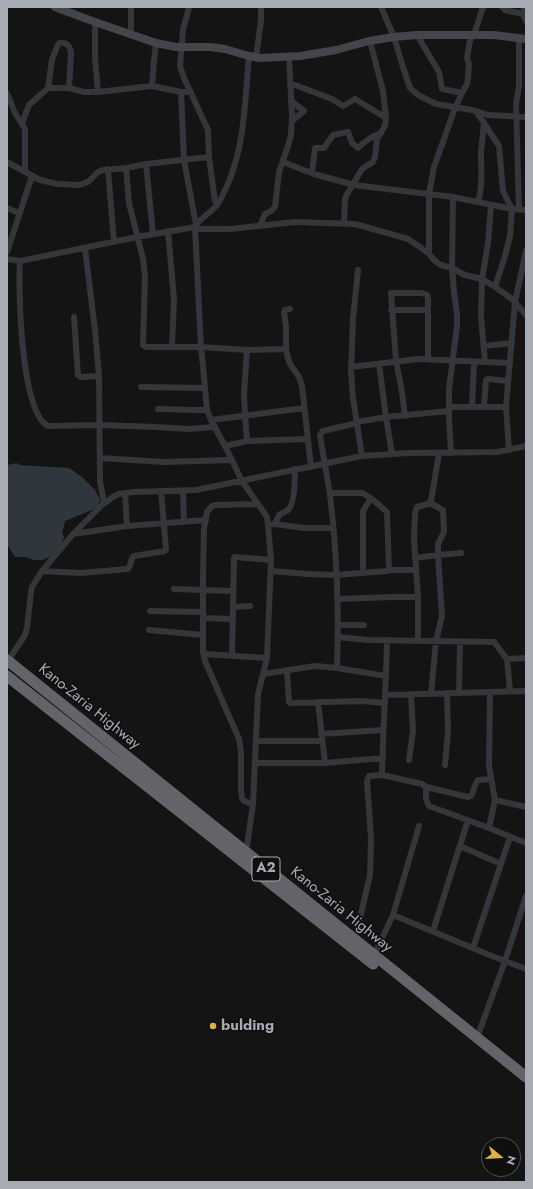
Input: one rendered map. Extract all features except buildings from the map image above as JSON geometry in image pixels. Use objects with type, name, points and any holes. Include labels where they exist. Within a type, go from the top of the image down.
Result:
[{"type":"highway","name":"Kano-Zaria Highway","points":[[7,661],[526,1077]]},
{"type":"highway","name":"Kano-Zaria Highway","points":[[7,676],[526,1084]]},
{"type":"street","points":[[54,7],[156,43],[182,47],[210,47],[225,49],[252,56],[300,56],[336,50],[370,41],[417,35],[494,35],[522,39],[519,86],[516,104],[519,210]]},
{"type":"street","points":[[131,7],[131,35]]},
{"type":"street","points":[[189,7],[183,30],[180,66],[208,130],[209,157],[215,201],[217,205]]},
{"type":"street","points":[[195,227],[217,205],[227,185],[240,144],[252,56],[261,22],[261,7]]},
{"type":"street","points":[[381,7],[394,37],[402,67],[413,92],[436,104],[476,111],[488,116],[526,117]]},
{"type":"street","points":[[429,254],[429,194],[435,162],[455,108],[467,84],[468,64],[466,58],[470,40],[474,35],[484,7]]},
{"type":"street","points":[[502,7],[505,10],[525,11],[526,21]]},
{"type":"street","points":[[95,22],[95,58],[98,92]]},
{"type":"street","points":[[417,35],[439,72],[442,89],[462,92]]},
{"type":"street","points":[[344,224],[346,196],[354,185],[362,169],[373,162],[375,158],[376,142],[385,126],[386,118],[381,82],[370,41]]},
{"type":"street","points":[[22,123],[29,106],[48,88],[52,60],[59,43],[67,44],[70,47],[69,88]]},
{"type":"street","points":[[152,86],[156,43]]},
{"type":"street","points":[[260,226],[266,214],[272,211],[275,207],[278,176],[291,134],[292,121],[289,57]]},
{"type":"street","points":[[290,83],[332,99],[343,106],[355,99],[386,118]]},
{"type":"street","points":[[48,88],[69,88],[84,92],[98,92],[152,86],[181,92],[191,92]]},
{"type":"street","points":[[181,92],[184,160],[195,227],[201,348],[207,410],[214,427],[242,481],[257,504],[264,511],[272,525]]},
{"type":"street","points":[[7,94],[15,113],[25,129],[25,172]]},
{"type":"street","points":[[291,101],[304,111],[292,121]]},
{"type":"street","points":[[476,111],[499,146],[503,191],[512,209],[510,236],[495,287]]},
{"type":"street","points":[[478,202],[482,177],[484,123]]},
{"type":"street","points":[[312,172],[315,148],[324,148],[333,135],[348,132],[352,143],[358,148],[365,141],[376,134],[381,133]]},
{"type":"street","points":[[7,162],[40,180],[58,184],[79,184],[88,182],[98,172],[108,169],[209,157]]},
{"type":"street","points":[[283,162],[354,185],[453,197],[512,209],[526,210]]},
{"type":"street","points":[[146,164],[153,234]]},
{"type":"street","points":[[126,168],[129,203],[143,259],[145,276],[143,345],[146,347],[247,350],[286,349]]},
{"type":"street","points":[[108,169],[114,242]]},
{"type":"street","points":[[7,252],[32,176]]},
{"type":"street","points":[[451,452],[449,409],[452,361],[457,326],[452,268],[453,197]]},
{"type":"street","points":[[485,362],[481,316],[482,280],[488,243],[491,205]]},
{"type":"street","points":[[7,208],[20,214]]},
{"type":"street","points":[[7,259],[20,261],[137,237],[195,227],[230,229],[295,222],[354,224],[408,239],[429,254],[440,265],[452,268],[495,287],[515,302],[526,315]]},
{"type":"street","points":[[168,231],[174,299],[172,347]]},
{"type":"street","points":[[85,248],[99,376],[100,481],[104,503]]},
{"type":"street","points":[[509,450],[506,407],[508,381],[515,302],[526,251]]},
{"type":"street","points":[[20,261],[20,304],[26,373],[28,387],[39,418],[42,422],[48,426],[100,425],[189,429],[214,427]]},
{"type":"street","points":[[358,270],[353,319],[351,379],[362,456]]},
{"type":"street","points":[[405,416],[396,361],[390,294],[427,294],[428,359]]},
{"type":"street","points":[[290,309],[285,310],[284,312],[286,326],[286,349],[290,364],[301,382],[311,467]]},
{"type":"street","points":[[391,310],[428,310]]},
{"type":"street","points":[[74,317],[78,374],[81,377],[99,376]]},
{"type":"street","points":[[484,346],[512,343]]},
{"type":"street","points":[[247,350],[244,385],[244,415],[247,441]]},
{"type":"street","points":[[351,367],[418,359],[510,363]]},
{"type":"street","points":[[472,407],[474,362]]},
{"type":"street","points":[[379,364],[392,454]]},
{"type":"street","points":[[484,407],[486,380],[508,381]]},
{"type":"street","points":[[141,387],[205,388]]},
{"type":"street","points":[[337,668],[338,625],[333,528],[330,493],[320,435],[321,432],[357,422],[386,417],[405,416],[472,407],[506,407]]},
{"type":"street","points":[[211,420],[304,408]]},
{"type":"street","points":[[158,409],[207,410]]},
{"type":"street","points":[[225,446],[247,441],[308,439]]},
{"type":"street","points":[[7,661],[25,635],[32,587],[42,571],[73,534],[104,503],[113,497],[125,493],[196,490],[362,456],[451,452],[497,452],[526,446]]},
{"type":"street","points":[[430,503],[439,453]]},
{"type":"street","points":[[100,458],[164,462],[232,460]]},
{"type":"street","points":[[246,853],[253,804],[258,694],[267,658],[272,525],[279,515],[287,511],[293,501],[296,469]]},
{"type":"street","points":[[183,490],[184,522]]},
{"type":"street","points":[[42,571],[81,573],[128,569],[134,556],[166,550],[161,491]]},
{"type":"street","points":[[125,493],[127,526]]},
{"type":"street","points":[[330,493],[362,493],[371,498],[386,512],[388,515],[389,570]]},
{"type":"street","points":[[364,572],[363,511],[371,498]]},
{"type":"street","points":[[418,640],[415,513],[417,507],[430,503],[442,509],[444,532],[438,544],[442,616],[436,641],[430,694]]},
{"type":"street","points":[[253,804],[244,801],[242,798],[241,752],[239,739],[205,661],[203,635],[203,561],[207,512],[212,506],[257,504]]},
{"type":"street","points":[[73,534],[127,526],[206,520]]},
{"type":"street","points":[[272,525],[304,528],[333,528]]},
{"type":"street","points":[[415,558],[461,553]]},
{"type":"street","points":[[232,655],[234,558],[271,560]]},
{"type":"street","points":[[271,571],[336,575],[387,570],[416,570]]},
{"type":"street","points":[[174,589],[233,591]]},
{"type":"street","points":[[337,599],[418,597]]},
{"type":"street","points":[[233,607],[250,606]]},
{"type":"street","points":[[150,611],[233,619]]},
{"type":"street","points":[[338,625],[364,625]]},
{"type":"street","points":[[149,630],[203,635]]},
{"type":"street","points":[[338,637],[387,640],[494,642],[507,658],[510,691]]},
{"type":"street","points":[[382,775],[387,640]]},
{"type":"street","points":[[459,693],[460,642]]},
{"type":"street","points":[[204,654],[267,658]]},
{"type":"street","points":[[507,658],[526,658]]},
{"type":"street","points":[[263,674],[315,666],[386,676]]},
{"type":"street","points":[[287,670],[289,702],[292,704],[318,702],[385,703]]},
{"type":"street","points":[[385,694],[526,691]]},
{"type":"street","points":[[489,828],[495,800],[489,766],[490,692]]},
{"type":"street","points":[[445,765],[448,732],[447,693]]},
{"type":"street","points":[[409,760],[413,732],[411,694]]},
{"type":"street","points":[[318,702],[325,763]]},
{"type":"street","points":[[256,741],[321,738],[383,730]]},
{"type":"street","points":[[255,763],[325,763],[382,758]]},
{"type":"street","points":[[355,940],[370,875],[371,838],[367,781],[369,776],[382,775],[468,797],[473,793],[478,780],[491,779]]},
{"type":"street","points":[[426,787],[426,799],[428,806],[526,843]]},
{"type":"street","points":[[495,800],[526,807]]},
{"type":"street","points":[[433,931],[468,820]]},
{"type":"street","points":[[374,955],[393,915],[418,826]]},
{"type":"street","points":[[473,948],[510,837]]},
{"type":"street","points":[[460,846],[501,864]]},
{"type":"street","points":[[477,1038],[505,961],[526,896]]},
{"type":"street","points":[[393,915],[526,969]]},
{"type":"shaded area","points":[[17,463],[19,465],[69,468],[82,477],[95,490],[100,500],[97,508],[65,521],[62,532],[64,537],[60,547],[51,556],[42,560],[15,557],[7,544],[7,465]]},
{"type":"place","name":"bulding","points":[[213,1026]]}]
